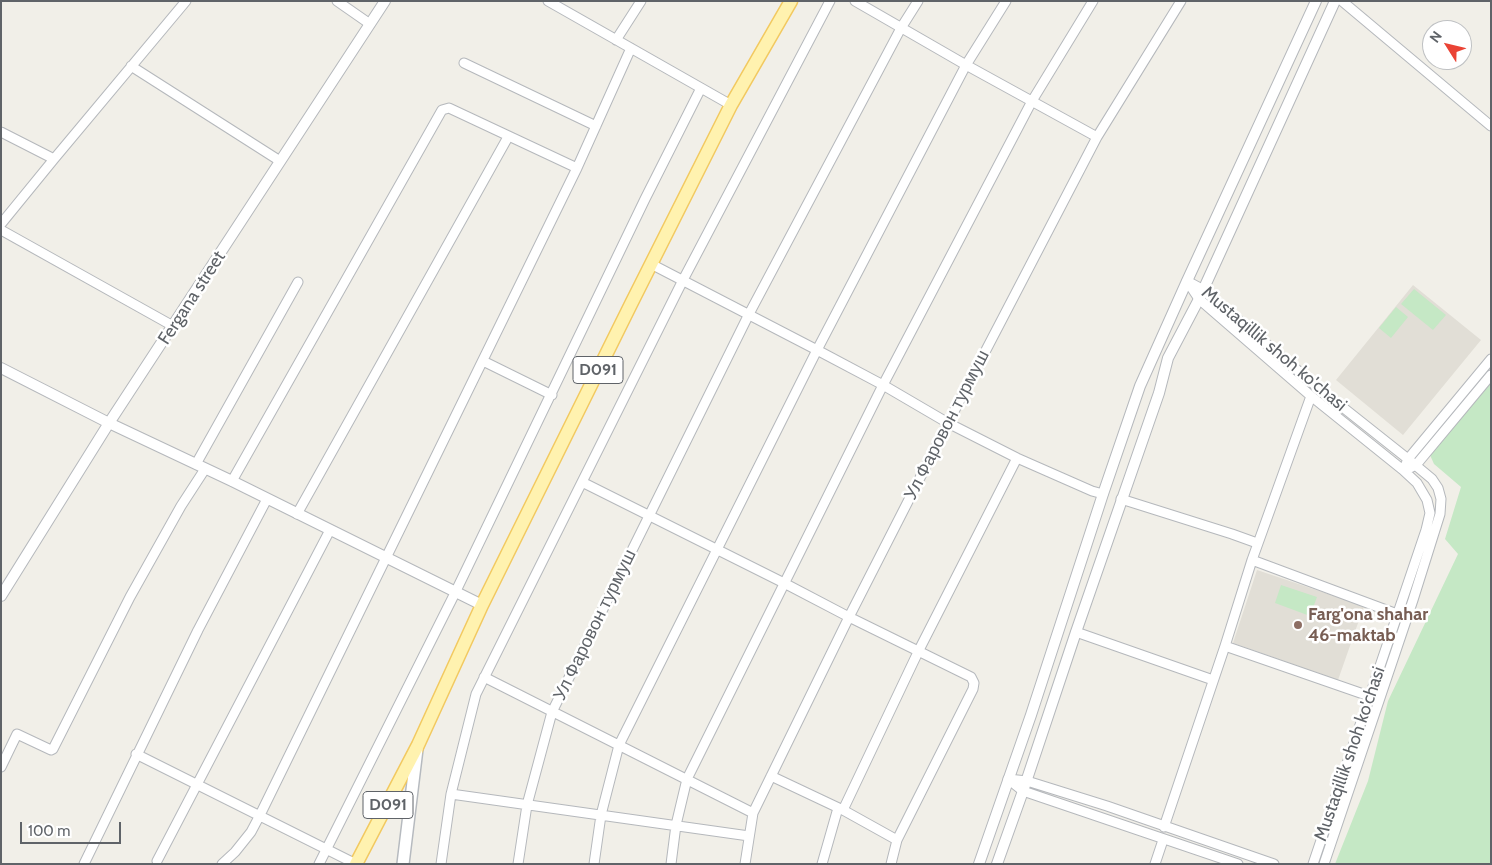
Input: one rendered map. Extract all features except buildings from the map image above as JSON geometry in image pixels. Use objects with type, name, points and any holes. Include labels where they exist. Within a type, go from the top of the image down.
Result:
[{"type":"main road","name":"D091","points":[[356,864],[418,745],[482,605],[731,105],[791,1]]},
{"type":"main road","points":[[404,864],[418,745]]},
{"type":"street","points":[[1,224],[186,1]]},
{"type":"street","points":[[337,1],[370,24]]},
{"type":"street","name":"Fergana street","points":[[1,596],[109,423],[385,1]]},
{"type":"street","points":[[548,1],[731,105]]},
{"type":"street","points":[[616,40],[641,1]]},
{"type":"street","points":[[441,864],[451,794],[476,694],[683,280],[830,1]]},
{"type":"street","points":[[855,1],[1097,137]]},
{"type":"street","name":"Ул Фаровон турмуш","points":[[518,864],[527,805],[552,712],[749,314],[901,28],[918,1]]},
{"type":"street","points":[[594,864],[601,815],[619,745],[817,350],[966,65],[1006,1]]},
{"type":"street","points":[[671,864],[676,825],[687,779],[883,385],[1032,102],[1093,1]]},
{"type":"street","name":"Ул Фаровон турмуш","points":[[745,864],[753,813],[849,617],[1097,137],[1181,1]]},
{"type":"street","points":[[979,864],[1038,696],[1140,386],[1316,1]]},
{"type":"street","points":[[997,864],[1159,393],[1168,358],[1200,294],[1335,1]]},
{"type":"street","points":[[1342,1],[1491,126]]},
{"type":"street","points":[[222,864],[251,832],[260,815],[577,168],[631,48]]},
{"type":"street","points":[[464,63],[596,126]]},
{"type":"street","points":[[131,66],[280,162]]},
{"type":"street","points":[[319,864],[455,593],[645,199],[701,88]]},
{"type":"street","points":[[232,481],[442,110],[449,108],[577,168]]},
{"type":"street","points":[[1,132],[54,159]]},
{"type":"street","points":[[297,514],[508,137]]},
{"type":"street","points":[[1,230],[173,326]]},
{"type":"street","points":[[651,264],[883,385],[948,423],[1017,458],[1103,494]]},
{"type":"street","name":"Mustaqillik shoh ko'chasi","points":[[1187,281],[1311,396],[1403,470],[1416,483],[1427,500],[1430,512],[1426,530],[1313,864]]},
{"type":"street","points":[[1,767],[17,734],[51,750],[55,746],[130,597],[181,506],[298,282]]},
{"type":"street","name":"Mustaqillik shoh ko'chasi","points":[[1200,294],[1432,479],[1438,488],[1441,499],[1440,514],[1413,600],[1324,864]]},
{"type":"street","points":[[1174,311],[1182,313],[1186,319],[1185,325]]},
{"type":"street","points":[[1412,462],[1491,359]]},
{"type":"street","points":[[483,362],[552,395]]},
{"type":"street","points":[[1,368],[109,423],[232,481],[482,605]]},
{"type":"street","points":[[1403,470],[1491,375]]},
{"type":"street","points":[[1164,827],[1225,646],[1257,543],[1311,396]]},
{"type":"street","points":[[822,864],[840,809],[1017,458]]},
{"type":"street","points":[[582,482],[972,677],[973,689],[897,840],[891,864]]},
{"type":"street","points":[[84,864],[198,630],[267,499]]},
{"type":"street","points":[[1121,499],[1257,543]]},
{"type":"street","points":[[157,861],[330,530]]},
{"type":"street","points":[[1252,560],[1397,614]]},
{"type":"street","points":[[1076,632],[1213,680]]},
{"type":"street","points":[[1225,646],[1369,696]]},
{"type":"street","points":[[484,677],[753,813]]},
{"type":"street","points":[[136,754],[356,864]]},
{"type":"street","points":[[1031,768],[1034,777],[1040,785]]},
{"type":"street","points":[[771,776],[840,809],[897,840]]},
{"type":"street","points":[[1008,779],[1027,781],[1040,785],[1274,864]]},
{"type":"street","points":[[1008,779],[1023,791],[1036,796],[1238,864]]},
{"type":"street","points":[[451,794],[749,836]]},
{"type":"street","points":[[1018,804],[1030,797],[1036,796]]},
{"type":"street","points":[[1002,799],[1008,797],[1014,799],[1018,804]]},
{"type":"street","points":[[1155,864],[1163,840]]},
{"type":"shaded area","points":[[1413,285],[1481,340],[1403,435],[1336,380]]},
{"type":"shaded area","name":"Farg'ona shahar 46-maktab","points":[[1257,570],[1364,606],[1338,680],[1233,643]]},
{"type":"green space","points":[[1414,289],[1446,315],[1433,330],[1401,304]]},
{"type":"green space","points":[[1396,307],[1408,317],[1391,338],[1379,328]]},
{"type":"green space","points":[[1491,382],[1491,864],[1335,864],[1368,781],[1388,701],[1458,554],[1445,539],[1461,487],[1434,464],[1430,455]]},
{"type":"green space","points":[[1281,585],[1317,597],[1310,616],[1275,603]]},
{"type":"place","name":"Farg'ona shahar 46-maktab","points":[[1298,625]]}]
